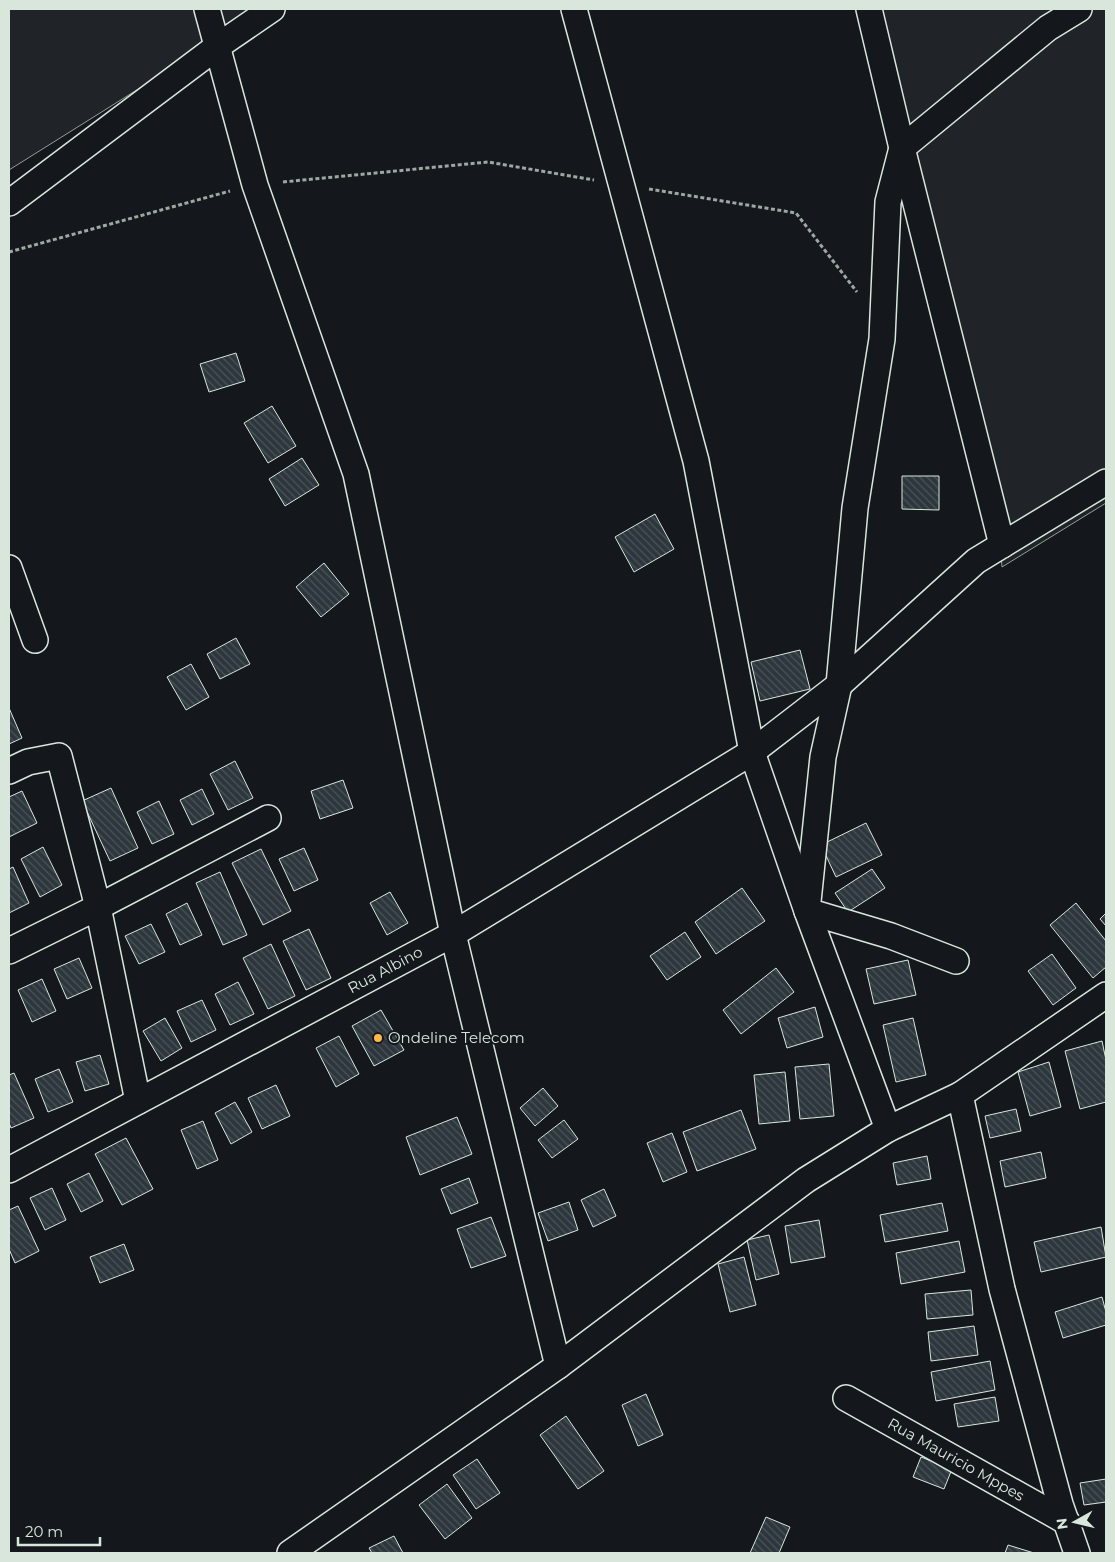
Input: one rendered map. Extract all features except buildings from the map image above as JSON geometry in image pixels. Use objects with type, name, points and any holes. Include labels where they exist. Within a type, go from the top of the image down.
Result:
[{"type":"street","points":[[207,9],[255,185],[356,474],[453,934],[558,1366]]},
{"type":"street","points":[[9,203],[218,46],[272,9]]},
{"type":"street","points":[[574,9],[696,461],[752,752],[807,911],[888,1129]]},
{"type":"street","points":[[869,9],[1002,545]]},
{"type":"street","points":[[807,911],[823,757],[839,685],[855,508],[882,339],[888,202],[902,148],[1048,28],[1079,9]]},
{"type":"street","name":"Rua Albino","points":[[9,1170],[453,934],[752,752],[839,685],[976,561],[1106,482]]},
{"type":"street","points":[[9,568],[35,640]]},
{"type":"street","points":[[9,771],[28,762],[59,756],[98,907],[138,1101]]},
{"type":"street","points":[[9,951],[98,907],[268,818]]},
{"type":"street","points":[[807,911],[891,936],[956,961]]},
{"type":"street","points":[[290,1553],[558,1366],[806,1180],[888,1129],[960,1095],[1106,994]]},
{"type":"street","points":[[960,1095],[1002,1289],[1060,1504],[1077,1553]]},
{"type":"street","name":"Rua Mauricio Mppes","points":[[846,1398],[1066,1522]]},
{"type":"path","points":[[9,252],[255,185],[488,162],[796,213],[861,299]]},
{"type":"shaded area","points":[[9,9],[266,9],[9,170]]},
{"type":"shaded area","points":[[869,9],[1106,9],[1106,503],[1002,567],[1000,544]]},
{"type":"place","name":"Ondeline Telecom","points":[[378,1038]]}]
